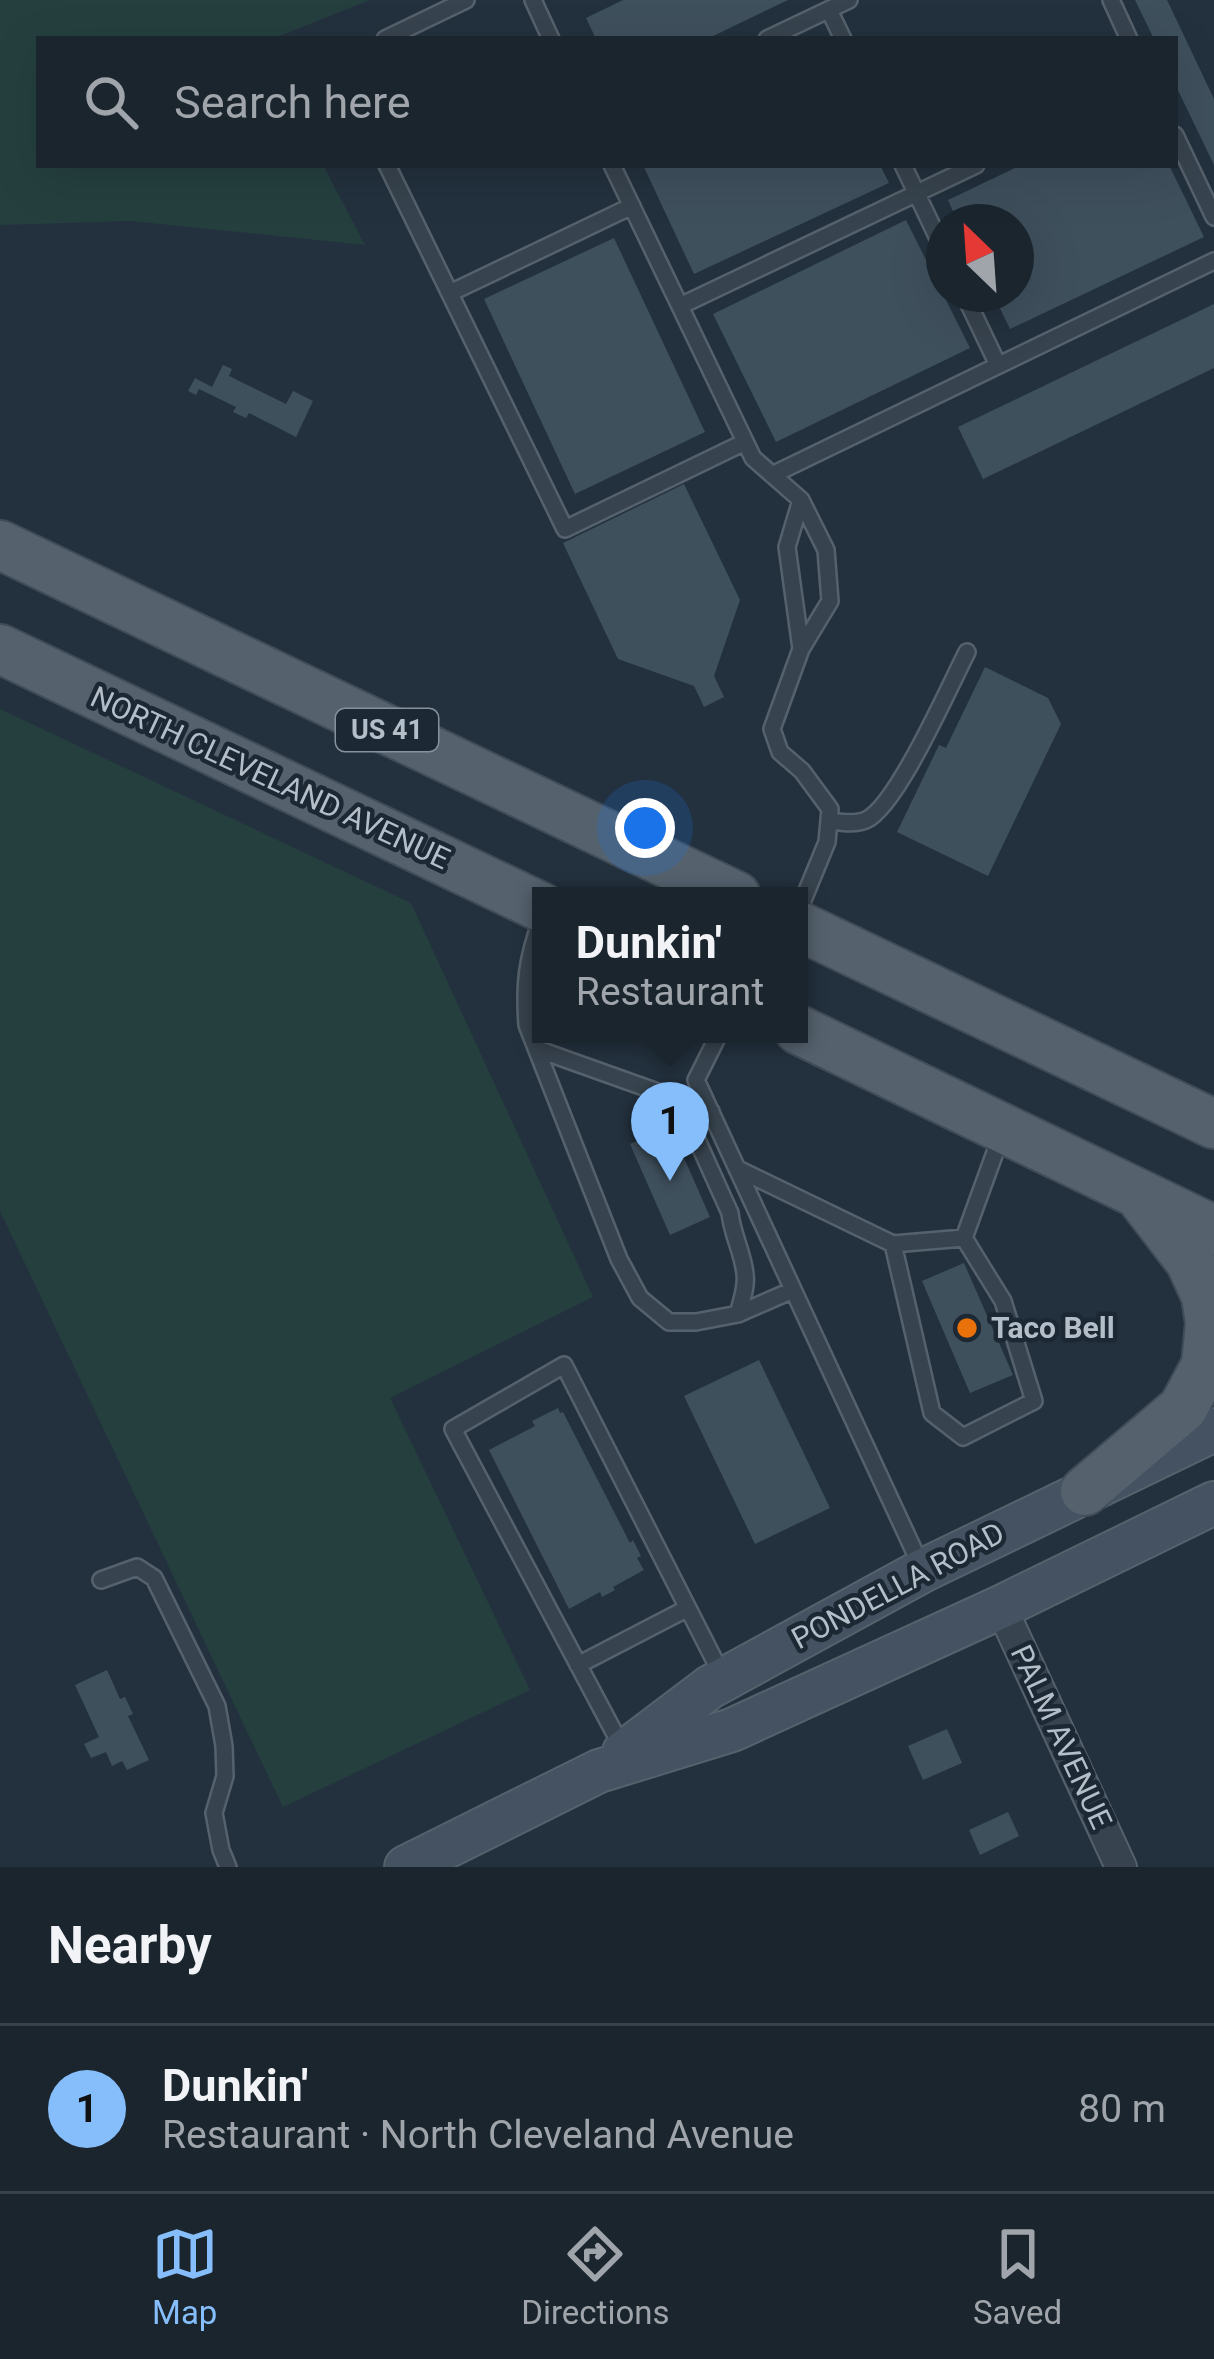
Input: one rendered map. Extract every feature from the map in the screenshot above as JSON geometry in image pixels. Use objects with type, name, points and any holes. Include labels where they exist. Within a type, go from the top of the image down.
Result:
[{"type":"main road","name":"US 41","points":[[0,545],[717,887]]},
{"type":"main road","name":"NORTH CLEVELAND AVENUE","points":[[0,649],[532,903]]},
{"type":"main road","points":[[808,930],[1214,1124]]},
{"type":"main road","points":[[808,1034],[1214,1230]]},
{"type":"main road","points":[[1084,1491],[1184,1408],[1207,1365],[1210,1323],[1206,1296],[1190,1262],[1137,1192]]},
{"type":"main road","name":"PONDELLA ROAD","points":[[406,1867],[612,1762],[710,1688],[924,1570],[1214,1430]]},
{"type":"main road","name":"PONDELLA ROAD","points":[[612,1762],[732,1730],[1214,1502]]},
{"type":"street","name":"PALM AVENUE","points":[[1000,1607],[1120,1867]]},
{"type":"lane","points":[[391,36],[466,0]]},
{"type":"lane","points":[[533,0],[550,36]]},
{"type":"lane","points":[[773,36],[849,0]]},
{"type":"lane","points":[[1111,0],[1128,36]]},
{"type":"lane","points":[[829,10],[842,36]]},
{"type":"lane","points":[[1178,141],[1214,217]]},
{"type":"lane","points":[[388,168],[566,529],[745,442]]},
{"type":"lane","points":[[613,168],[753,458],[801,500],[826,550],[830,601],[801,649],[772,729],[780,752],[802,771],[830,808],[827,842],[808,888]]},
{"type":"lane","points":[[904,168],[926,214]]},
{"type":"lane","points":[[680,306],[970,168]]},
{"type":"lane","points":[[450,293],[632,206]]},
{"type":"lane","points":[[772,475],[1214,261]]},
{"type":"lane","points":[[973,312],[998,365]]},
{"type":"lane","points":[[801,500],[788,547],[801,649]]},
{"type":"lane","points":[[829,821],[871,818],[901,781],[967,652]]},
{"type":"lane","points":[[532,946],[524,986],[532,1036]]},
{"type":"lane","points":[[535,1043],[619,1259],[640,1298],[669,1322],[696,1322],[738,1314],[793,1290]]},
{"type":"lane","points":[[715,1043],[697,1080],[924,1570]]},
{"type":"lane","points":[[537,1048],[711,1111]]},
{"type":"lane","points":[[680,1100],[730,1214],[746,1272],[738,1314]]},
{"type":"lane","points":[[964,1238],[1004,1128]]},
{"type":"lane","points":[[738,1169],[893,1244],[964,1238]]},
{"type":"lane","points":[[893,1244],[932,1413],[963,1437],[1034,1401],[1003,1301],[964,1238]]},
{"type":"lane","points":[[612,1762],[578,1665],[453,1429],[565,1365],[724,1680]]},
{"type":"lane","points":[[101,1580],[137,1567],[154,1578],[217,1706],[224,1776],[214,1814],[228,1867]]},
{"type":"lane","points":[[578,1665],[688,1608]]},
{"type":"green space","points":[[0,0],[370,0],[280,36],[36,36],[36,168],[325,168],[365,245],[131,221],[0,225]]},
{"type":"green space","points":[[0,709],[411,903],[593,1297],[390,1398],[530,1690],[283,1807],[0,1211]]},
{"type":"building","points":[[623,0],[788,0],[713,36],[595,36],[586,18]]},
{"type":"building","points":[[1135,0],[1167,0],[1214,99],[1214,165],[1178,90],[1178,36],[1153,36]]},
{"type":"building","points":[[644,168],[882,168],[889,183],[694,274]]},
{"type":"building","points":[[1015,168],[1170,168],[1204,237],[1010,329],[1002,312],[1034,312],[1034,204],[950,204],[948,200]]},
{"type":"building","points":[[906,220],[926,260],[926,312],[952,312],[970,348],[776,442],[713,314]]},
{"type":"building","points":[[614,238],[705,432],[575,494],[484,299]]},
{"type":"building","points":[[1214,304],[1214,368],[983,479],[958,427]]},
{"type":"building","points":[[223,365],[232,369],[229,376],[286,404],[293,391],[313,401],[296,437],[249,413],[246,418],[233,412],[236,407],[199,389],[196,395],[188,391],[195,378],[212,387]]},
{"type":"building","points":[[684,484],[740,600],[714,676],[724,697],[704,707],[694,686],[618,659],[563,543]]},
{"type":"building","points":[[985,667],[1048,698],[1061,724],[988,876],[897,832],[939,745],[946,748]]},
{"type":"building","points":[[670,1126],[710,1217],[670,1235],[630,1144]]},
{"type":"building","name":"Taco Bell","points":[[964,1263],[1013,1375],[970,1393],[922,1281]]},
{"type":"building","points":[[759,1360],[830,1508],[755,1544],[684,1396]]},
{"type":"building","points":[[558,1408],[630,1543],[633,1540],[644,1570],[602,1597],[600,1592],[569,1609],[489,1450]]},
{"type":"building","points":[[107,1670],[133,1714],[128,1716],[149,1760],[127,1770],[122,1761],[112,1766],[106,1752],[91,1758],[84,1744],[99,1737],[75,1685]]},
{"type":"building","points":[[947,1729],[962,1763],[923,1780],[908,1746]]},
{"type":"building","points":[[1008,1812],[1019,1836],[980,1855],[969,1830]]},
{"type":"place","name":"Dunkin'","points":[[670,1181]]},
{"type":"place","name":"Taco Bell","points":[[967,1328]]}]
